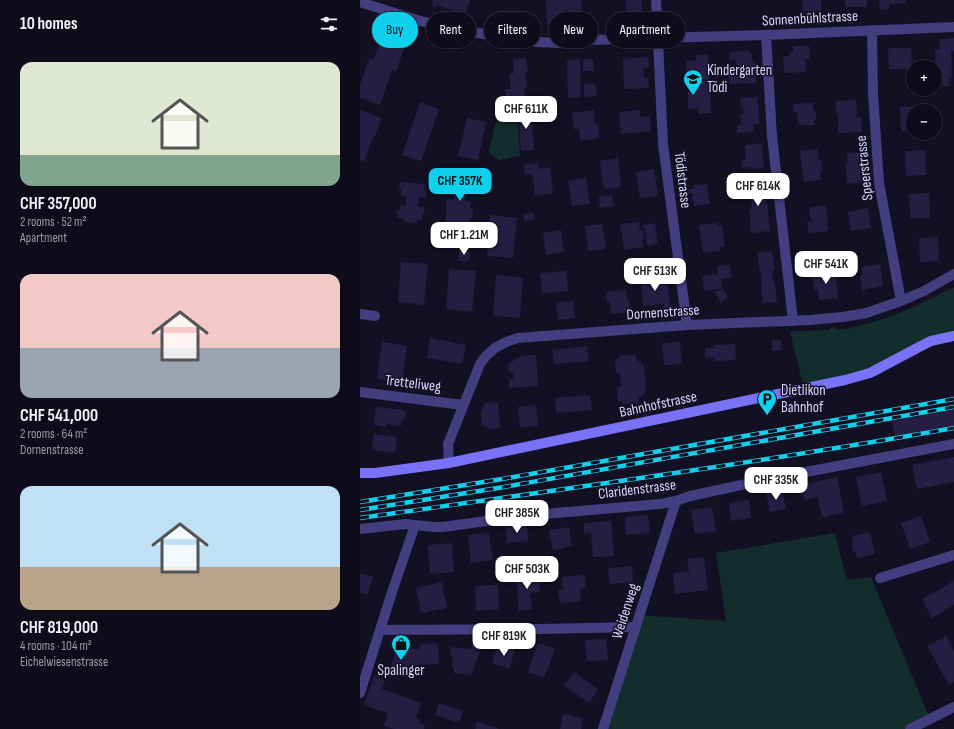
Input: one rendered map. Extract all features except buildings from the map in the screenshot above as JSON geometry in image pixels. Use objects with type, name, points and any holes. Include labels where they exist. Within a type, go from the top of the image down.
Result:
[{"type":"street","name":"Tödistrasse","points":[[656,0],[657,12]]},
{"type":"street","name":"Sonnenbühlstrasse","points":[[360,2],[420,21],[471,32],[537,42],[581,44],[590,40],[606,40]]},
{"type":"street","name":"Sonnenbühlstrasse","points":[[685,38],[766,36],[954,26]]},
{"type":"street","name":"Speerstrasse","points":[[872,30],[873,94],[879,182],[901,301]]},
{"type":"street","points":[[766,36],[772,136],[793,321]]},
{"type":"street","name":"Tödistrasse","points":[[658,48],[663,144],[687,325]]},
{"type":"street","name":"Dornenstrasse","points":[[449,463],[448,444],[480,364],[495,348],[506,342],[518,338],[687,325],[793,321],[843,317],[866,312],[901,301],[924,291],[954,274]]},
{"type":"street","points":[[360,314],[375,316]]},
{"type":"street","name":"Bahnhofstrasse","points":[[360,473],[375,473],[449,463],[845,380],[870,373],[920,346],[954,336]]},
{"type":"street","name":"Tretteliweg","points":[[360,392],[463,405]]},
{"type":"street","name":"Claridenstrasse","points":[[360,529],[400,524],[443,527],[522,516],[651,505],[676,501],[697,494],[954,444]]},
{"type":"street","name":"Weidenweg","points":[[603,729],[676,501]]},
{"type":"street","points":[[360,693],[415,525]]},
{"type":"street","points":[[880,578],[954,555]]},
{"type":"street","points":[[380,630],[636,627]]},
{"type":"street","points":[[910,729],[954,707]]},
{"type":"green space","points":[[517,113],[520,156],[499,160],[489,153],[496,121],[499,115]]},
{"type":"green space","points":[[954,287],[954,332],[868,369],[803,385],[790,331],[829,330],[833,327],[838,329],[848,329],[886,318],[916,306]]},
{"type":"green space","points":[[835,533],[847,580],[871,577],[930,719],[910,729],[603,729],[640,615],[726,621],[716,553]]},
{"type":"railway","points":[[360,502],[502,479],[954,399]]},
{"type":"railway","points":[[360,510],[504,487],[954,407]]},
{"type":"railway","points":[[360,518],[732,464],[954,428]]},
{"type":"place","name":"Kindergarten Tödi","points":[[693,96]]},
{"type":"place","name":"Dietlikon Bahnhof","points":[[767,416]]},
{"type":"place","name":"Spalinger","points":[[401,661]]}]
